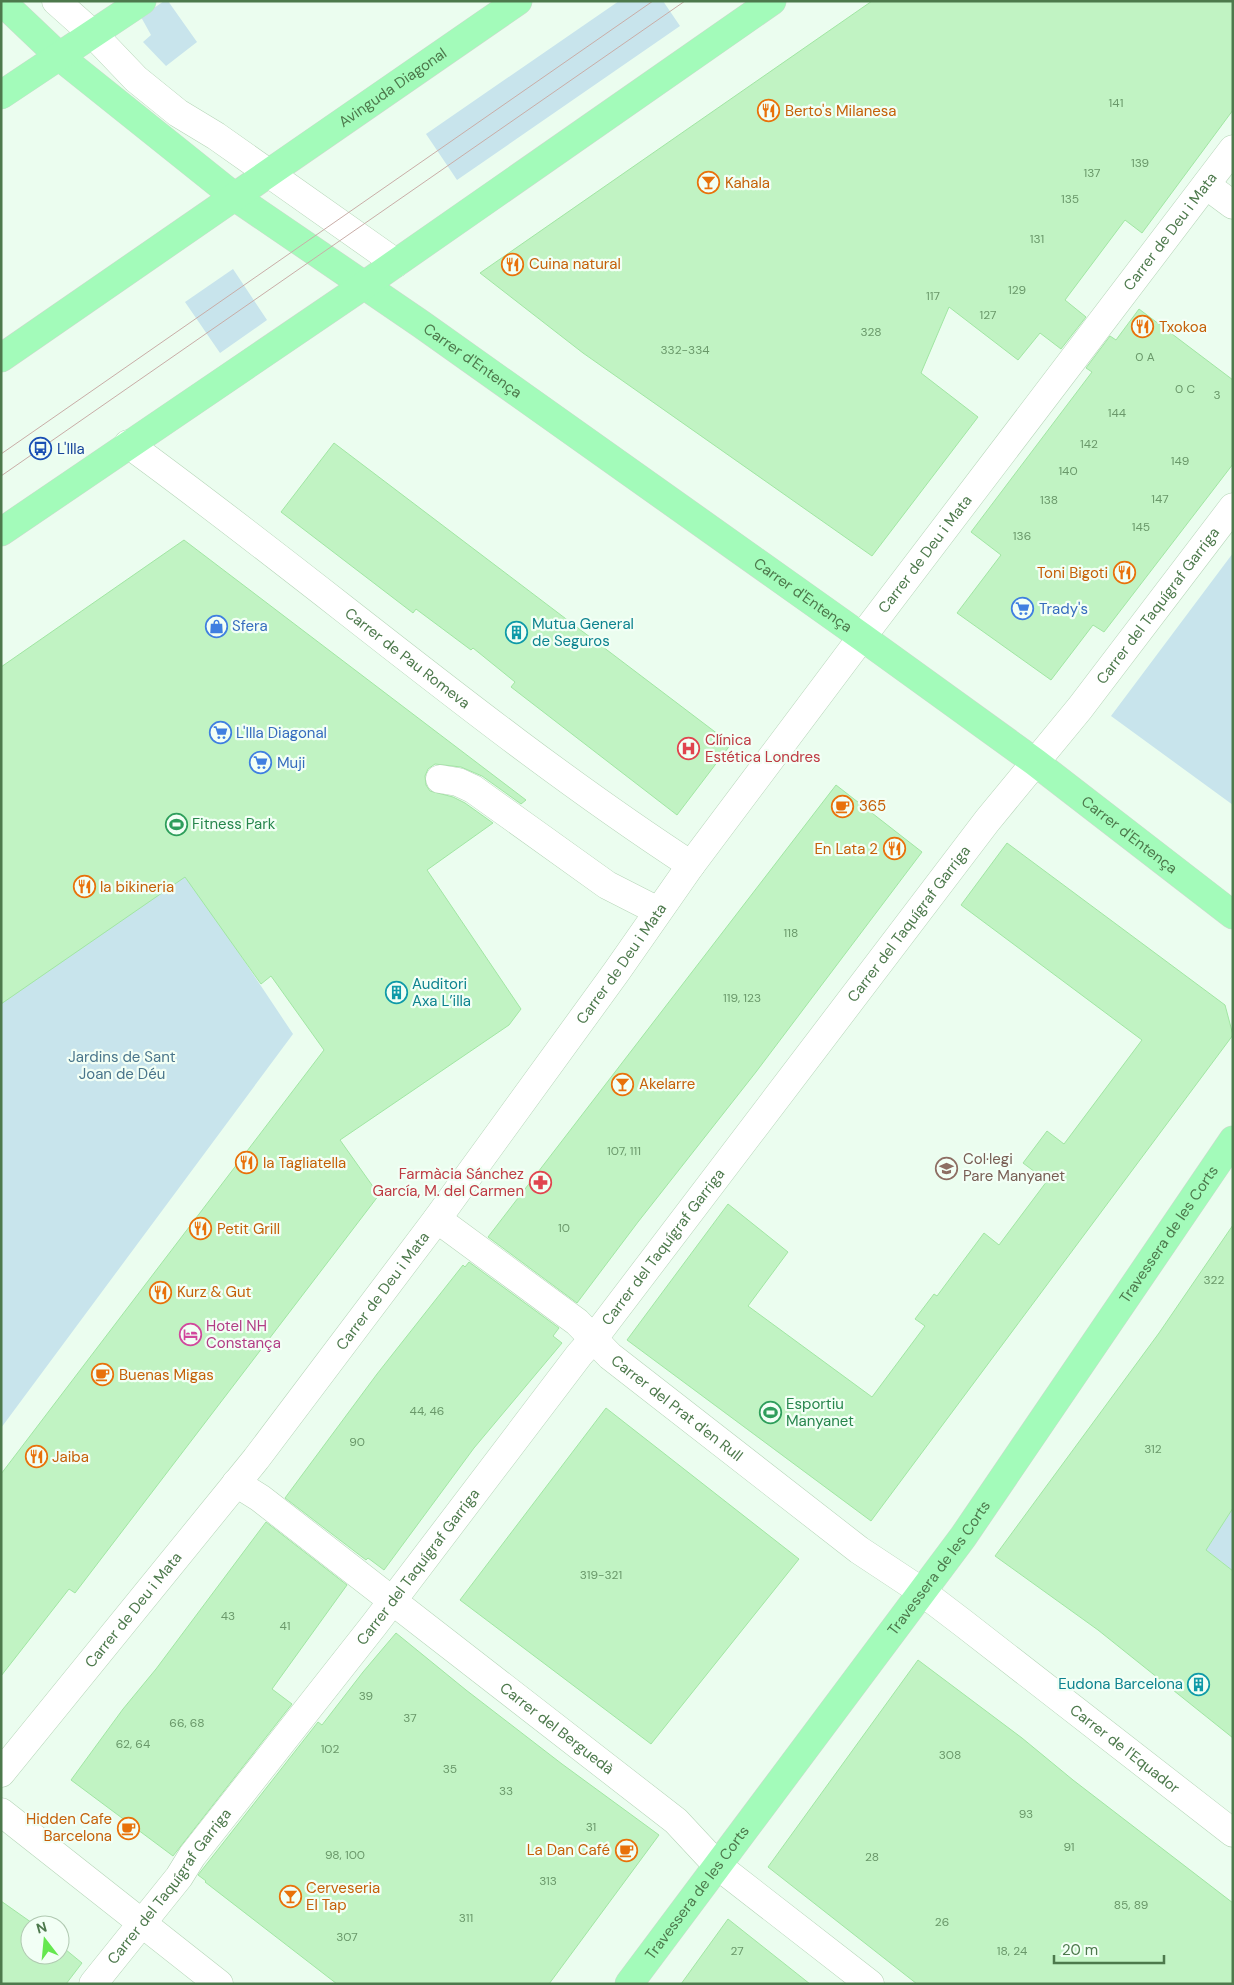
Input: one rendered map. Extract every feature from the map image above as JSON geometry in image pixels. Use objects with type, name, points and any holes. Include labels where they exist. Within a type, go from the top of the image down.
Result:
[{"type":"main road","points":[[1,1],[60,57],[235,196],[363,286]]},
{"type":"main road","points":[[1,95],[142,1]]},
{"type":"main road","name":"Avinguda Diagonal","points":[[1,358],[518,1]]},
{"type":"main road","points":[[1,532],[363,286],[772,1]]},
{"type":"main road","name":"Carrer d'Entença","points":[[363,286],[421,324],[862,636],[1035,762],[1233,915]]},
{"type":"main road","name":"Travessera de les Corts","points":[[629,1984],[963,1537],[1233,1140]]},
{"type":"street","points":[[56,1],[94,34],[136,78],[178,114],[216,136],[396,263]]},
{"type":"street","name":"Carrer de Deu i Mata","points":[[1,1773],[236,1483],[437,1219],[617,971],[691,865],[862,636],[1233,148]]},
{"type":"street","points":[[1206,185],[1233,205]]},
{"type":"street","name":"Carrer de Pau Romeva","points":[[128,444],[195,493],[508,736],[646,836],[691,865]]},
{"type":"street","name":"Carrer del Taquígraf Garriga","points":[[93,1984],[179,1877],[192,1856],[594,1338],[987,821],[1084,702],[1233,507]]},
{"type":"street","points":[[440,778],[458,782],[473,789],[607,885],[658,911]]},
{"type":"street","name":"Carrer del Prat d'en Rull","points":[[437,1219],[577,1322],[610,1356],[859,1550],[921,1591]]},
{"type":"street","name":"Carrer del Berguedà","points":[[236,1483],[260,1498],[676,1822],[718,1865],[870,1984]]},
{"type":"street","name":"Carrer de l'Equador","points":[[921,1591],[1233,1833]]},
{"type":"street","points":[[1,1812],[219,1984]]},
{"type":"green space","points":[[164,1],[168,1],[197,42],[166,66],[143,42],[151,35],[141,17]]},
{"type":"green space","points":[[619,1],[663,1],[680,26],[457,180],[426,134]]},
{"type":"green space","points":[[233,269],[267,320],[220,353],[185,302]]},
{"type":"green space","points":[[1233,553],[1233,805],[1111,716]]},
{"type":"green space","name":"Jardins de Sant Joan de Déu","points":[[187,875],[293,1034],[1,1428],[1,1002]]},
{"type":"green space","points":[[1233,1509],[1233,1571],[1206,1550]]},
{"type":"building","points":[[872,1],[1233,1],[1233,110],[1142,233],[1125,220],[1065,300],[1086,317],[1061,349],[1040,333],[1018,360],[949,307],[921,373],[978,417],[872,556],[583,353],[480,273]]},
{"type":"building","points":[[1139,309],[1233,380],[1233,464],[1104,632],[1093,625],[1051,680],[957,613],[1001,555],[971,532],[1092,372],[1086,368],[1110,336],[1116,340]]},
{"type":"building","name":"Mutua General de Seguros","points":[[334,443],[731,744],[677,815],[511,687],[515,682],[473,648],[471,650],[416,609],[413,613],[281,512]]},
{"type":"building","points":[[184,540],[526,800],[521,804],[482,776],[461,767],[435,764],[428,769],[425,776],[426,785],[430,791],[453,797],[465,803],[493,823],[427,870],[521,1009],[509,1025],[340,1140],[379,1195],[75,1593],[69,1589],[1,1676],[1,1474],[324,1050],[271,976],[261,984],[185,877],[1,1004],[1,667]]},
{"type":"building","points":[[836,785],[922,852],[756,1072],[577,1303],[488,1237]]},
{"type":"building","points":[[1007,843],[1225,1005],[1233,1035],[871,1521],[627,1340],[728,1204],[788,1252],[748,1306],[872,1397],[925,1326],[915,1319],[934,1294],[937,1296],[984,1233],[999,1245],[1047,1181],[1023,1163],[1047,1131],[1064,1144],[1142,1040],[961,905]]},
{"type":"building","points":[[1233,1225],[1233,1508],[1206,1550],[1233,1571],[1233,1738],[1098,1630],[995,1556],[1159,1333]]},
{"type":"building","points":[[469,1262],[559,1328],[553,1336],[562,1343],[474,1448],[384,1570],[368,1558],[366,1560],[285,1498],[377,1374],[463,1265],[465,1267]]},
{"type":"building","points":[[606,1408],[799,1559],[651,1744],[460,1600]]},
{"type":"building","points":[[266,1522],[347,1585],[272,1689],[292,1704],[173,1856],[71,1780]]},
{"type":"building","points":[[396,1633],[562,1764],[659,1835],[549,1984],[337,1984],[198,1875],[318,1722],[322,1725]]},
{"type":"building","points":[[918,1660],[1022,1738],[1073,1780],[1233,1903],[1233,1984],[917,1984],[768,1867]]},
{"type":"building","points":[[1,1901],[21,1915],[20,1965],[70,1965],[70,1953],[82,1963],[66,1984],[1,1984]]},
{"type":"building","points":[[728,1919],[810,1984],[681,1984]]},
{"type":"tram line","points":[[1,454],[653,1]]},
{"type":"tram line","points":[[1,476],[685,1]]},
{"type":"place","name":"Berto's Milanesa","points":[[769,111]]},
{"type":"place","name":"Kahala","points":[[709,183]]},
{"type":"place","name":"Cuina natural","points":[[513,264]]},
{"type":"place","name":"Txokoa","points":[[1143,327]]},
{"type":"place","name":"L'Illa","points":[[41,449]]},
{"type":"place","name":"Toni Bigoti","points":[[1124,573]]},
{"type":"place","name":"Trady's","points":[[1023,609]]},
{"type":"place","name":"Sfera","points":[[216,626]]},
{"type":"place","name":"Mutua General de Seguros","points":[[516,633]]},
{"type":"place","name":"L'Illa Diagonal","points":[[220,733]]},
{"type":"place","name":"Clínica Estética Londres","points":[[689,749]]},
{"type":"place","name":"Muji","points":[[261,763]]},
{"type":"place","name":"365","points":[[843,806]]},
{"type":"place","name":"Fitness Park","points":[[176,824]]},
{"type":"place","name":"En Lata 2","points":[[894,849]]},
{"type":"place","name":"la bikineria","points":[[84,887]]},
{"type":"place","name":"Auditori Axa L’illa","points":[[396,993]]},
{"type":"place","name":"Akelarre","points":[[623,1084]]},
{"type":"place","name":"la Tagliatella","points":[[247,1163]]},
{"type":"place","name":"Col·legi Pare Manyanet","points":[[947,1168]]},
{"type":"place","name":"Farmàcia Sánchez García, M. del Carmen","points":[[540,1183]]},
{"type":"place","name":"Petit Grill","points":[[201,1229]]},
{"type":"place","name":"Kurz & Gut","points":[[161,1292]]},
{"type":"place","name":"Hotel NH Constança","points":[[190,1335]]},
{"type":"place","name":"Buenas Migas","points":[[103,1375]]},
{"type":"place","name":"Esportiu Manyanet","points":[[770,1413]]},
{"type":"place","name":"Jaiba","points":[[36,1457]]},
{"type":"place","name":"Eudona Barcelona","points":[[1199,1684]]},
{"type":"place","name":"Hidden Cafe Barcelona","points":[[128,1828]]},
{"type":"place","name":"La Dan Café","points":[[626,1850]]},
{"type":"place","name":"Cerveseria El Tap","points":[[290,1897]]}]
